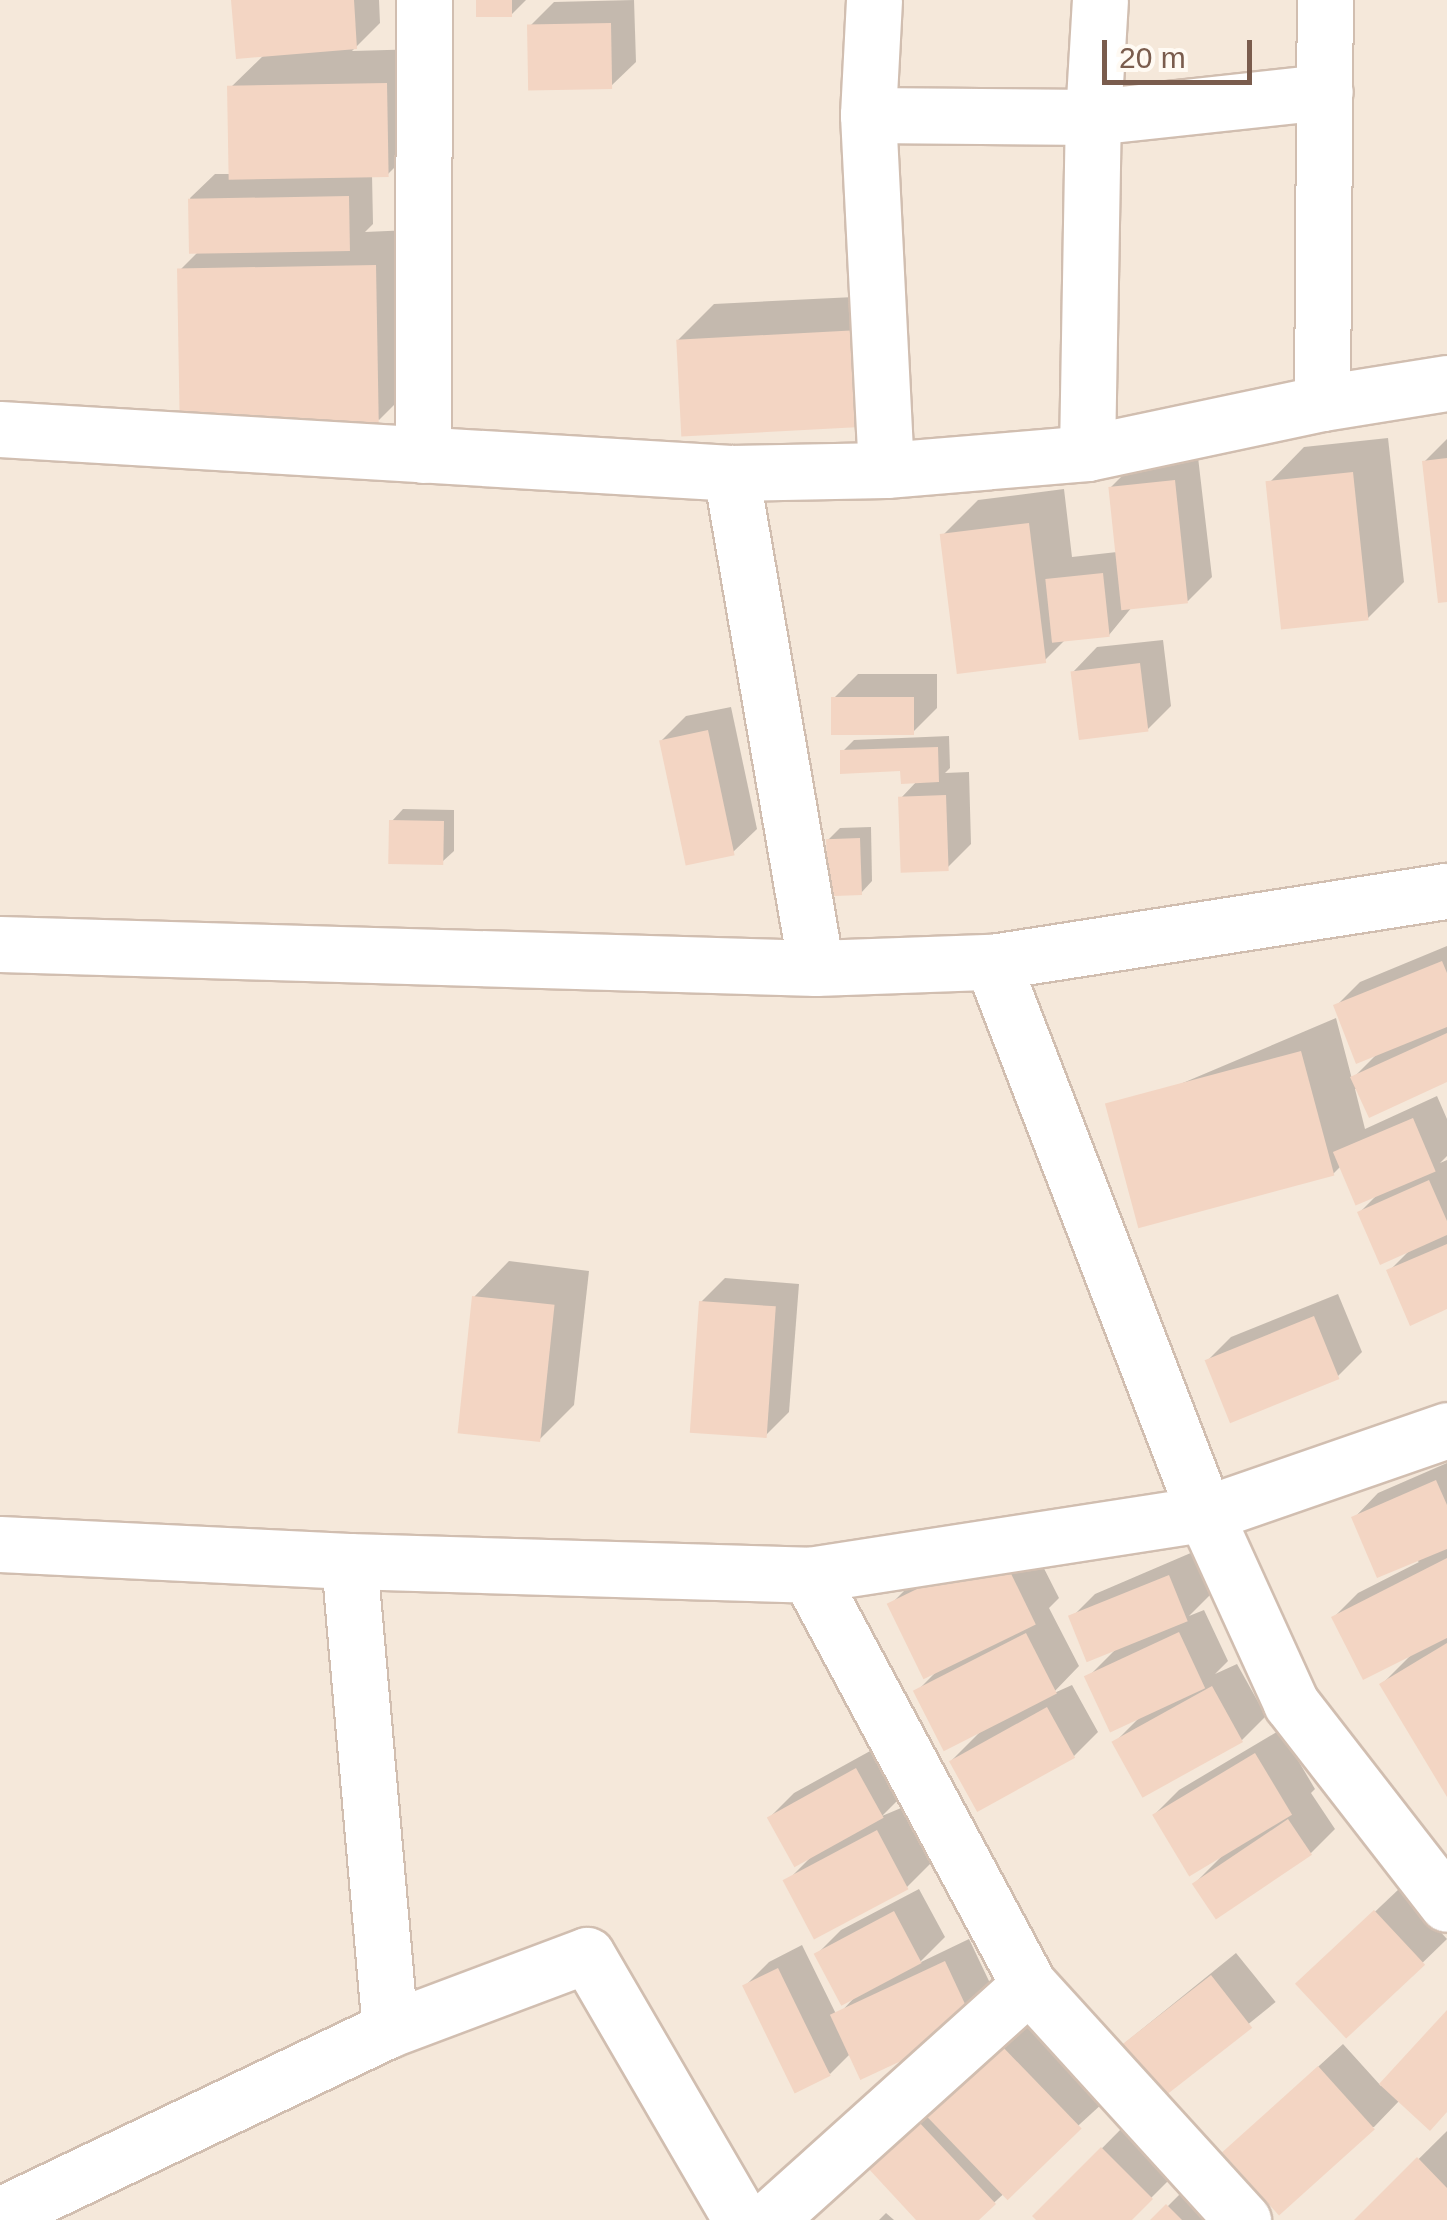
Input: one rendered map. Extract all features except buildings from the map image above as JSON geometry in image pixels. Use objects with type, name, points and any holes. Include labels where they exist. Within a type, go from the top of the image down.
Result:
[{"type":"street","points":[[423,455],[424,0]]},
{"type":"street","points":[[874,0],[868,115],[886,470]]},
{"type":"street","points":[[1088,454],[1092,117],[1100,0]]},
{"type":"street","points":[[1322,404],[1325,0]]},
{"type":"street","points":[[868,115],[1092,117],[1325,92]]},
{"type":"street","points":[[0,429],[731,473],[886,470],[1088,454],[1322,404],[1447,383]]},
{"type":"street","points":[[731,473],[816,968]]},
{"type":"street","points":[[0,944],[816,968],[992,962],[1447,891]]},
{"type":"street","points":[[992,962],[1205,1514],[1291,1703],[1447,1904]]},
{"type":"street","points":[[0,1544],[349,1561],[810,1575],[1205,1514],[1447,1430]]},
{"type":"street","points":[[349,1561],[390,2029]]},
{"type":"street","points":[[810,1575],[1029,1985],[1243,2220]]},
{"type":"street","points":[[0,2215],[390,2029],[586,1955],[741,2220]]},
{"type":"street","points":[[768,2220],[1029,1985]]},
{"type":"shaded area","points":[[0,0],[1447,0],[1447,2220],[0,2220]]}]
